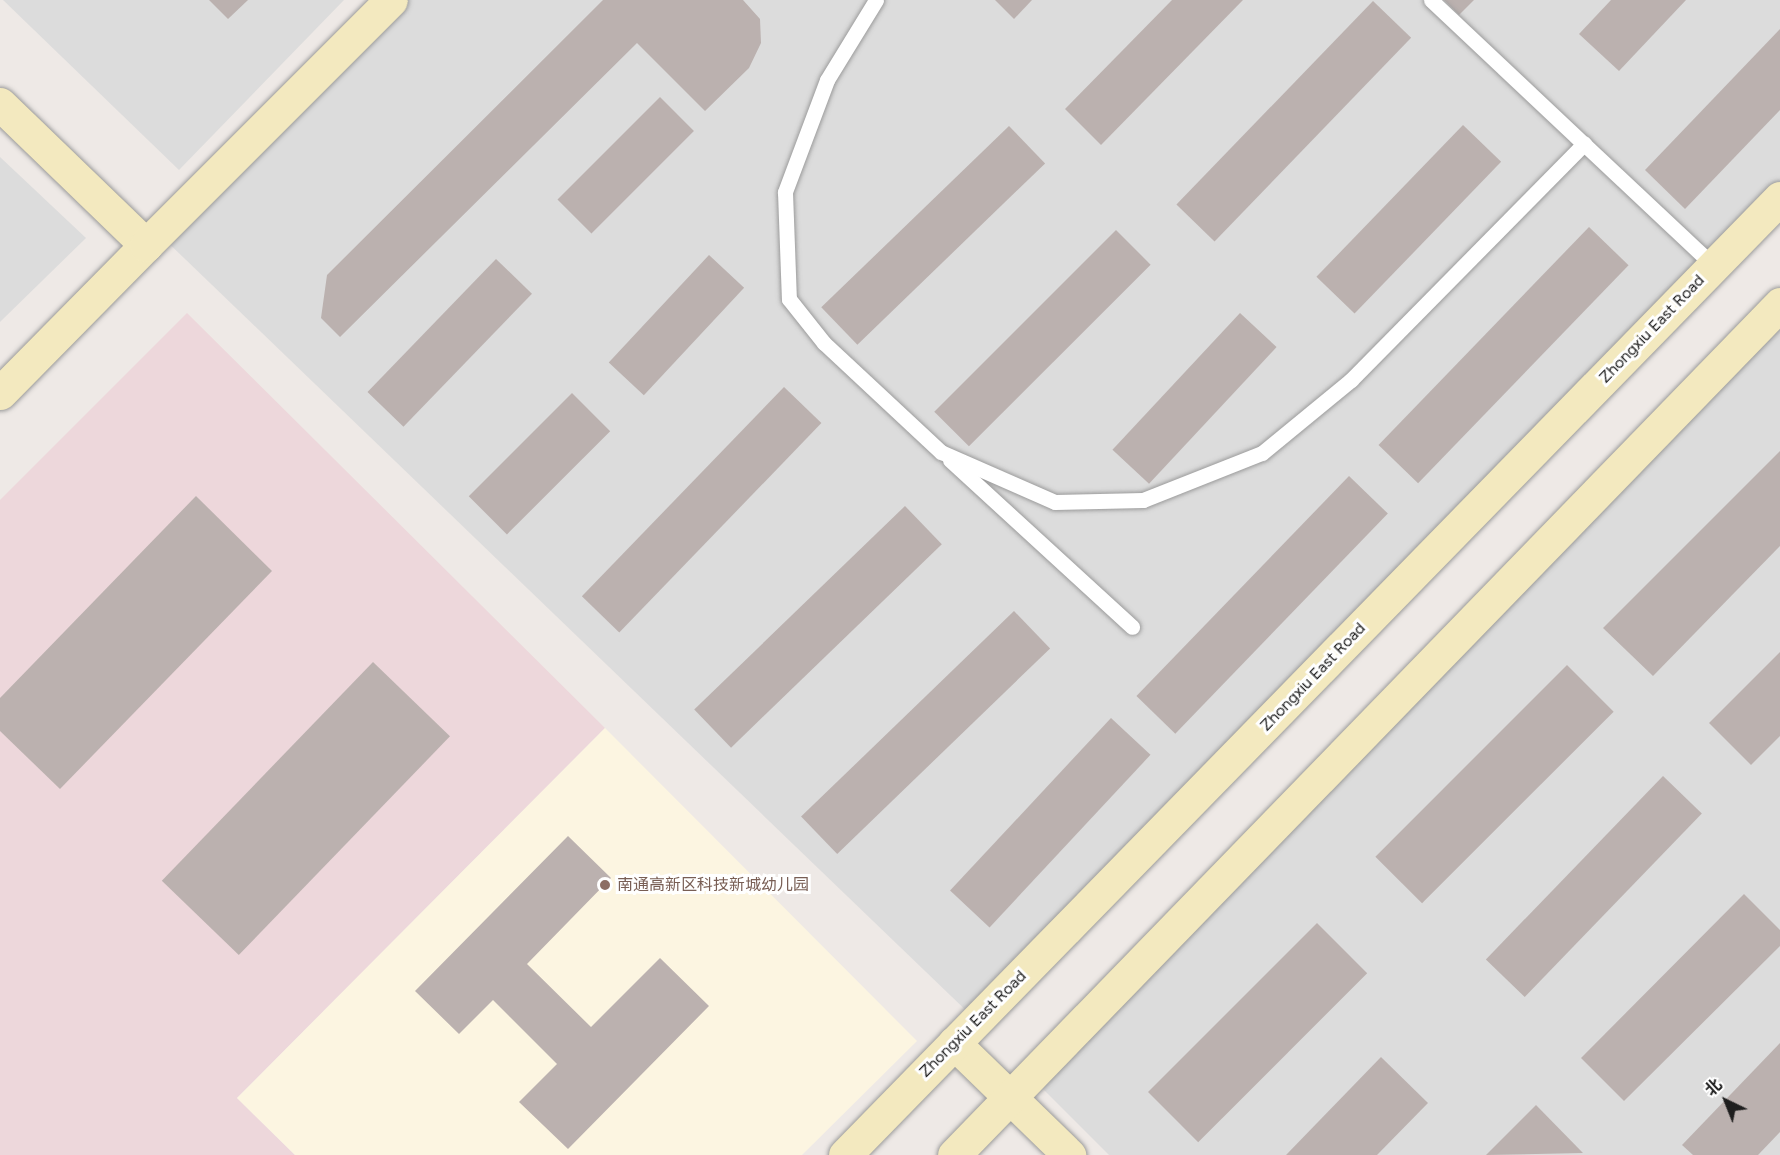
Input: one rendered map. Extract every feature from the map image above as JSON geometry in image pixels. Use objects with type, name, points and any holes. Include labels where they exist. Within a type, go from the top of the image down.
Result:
[{"type":"main road","points":[[0,393],[391,0]]},
{"type":"main road","points":[[0,104],[146,245]]},
{"type":"main road","name":"Zhongxiu East Road","points":[[845,1155],[1780,198]]},
{"type":"main road","points":[[954,1155],[1780,304]]},
{"type":"main road","points":[[954,1043],[1069,1155]]},
{"type":"lane","points":[[876,0],[827,80],[785,192],[789,299],[824,344],[1132,627]]},
{"type":"lane","points":[[1431,0],[1714,266]]},
{"type":"lane","points":[[941,452],[1055,502],[1143,500],[1262,453],[1351,380],[1584,144]]},
{"type":"shaded area","points":[[3,0],[344,0],[179,170]]},
{"type":"shaded area","points":[[391,0],[1780,0],[1780,198],[977,1021],[158,233]]},
{"type":"shaded area","points":[[0,157],[86,238],[0,322]]},
{"type":"shaded area","points":[[1780,304],[1780,1155],[1109,1155],[1030,1076]]},
{"type":"shaded area","points":[[187,313],[605,728],[237,1098],[295,1155],[0,1155],[0,500]]},
{"type":"shaded area","name":"南通高新区科技新城幼儿园","points":[[605,728],[917,1041],[802,1155],[295,1155],[237,1098]]},
{"type":"building","points":[[209,0],[248,0],[228,19]]},
{"type":"building","points":[[603,0],[743,0],[760,19],[761,43],[749,68],[705,111],[637,43],[340,337],[321,318],[327,275]]},
{"type":"building","points":[[995,0],[1032,0],[1014,19]]},
{"type":"building","points":[[1172,0],[1243,0],[1101,145],[1065,109]]},
{"type":"building","points":[[1444,0],[1474,0],[1459,15]]},
{"type":"building","points":[[1611,0],[1686,0],[1619,71],[1579,34]]},
{"type":"building","points":[[1373,1],[1411,38],[1215,241],[1176,205]]},
{"type":"building","points":[[1780,29],[1780,110],[1685,209],[1645,170]]},
{"type":"building","points":[[660,97],[694,131],[591,233],[557,200]]},
{"type":"building","points":[[1463,125],[1501,162],[1355,314],[1316,277]]},
{"type":"building","points":[[1009,126],[1045,163],[857,345],[821,307]]},
{"type":"building","points":[[1589,227],[1629,265],[1418,483],[1379,445]]},
{"type":"building","points":[[1116,230],[1151,265],[969,446],[934,412]]},
{"type":"building","points":[[709,255],[744,288],[644,395],[609,363]]},
{"type":"building","points":[[496,259],[532,294],[403,427],[367,392]]},
{"type":"building","points":[[1240,313],[1277,347],[1149,484],[1112,450]]},
{"type":"building","points":[[784,387],[821,423],[619,632],[582,596]]},
{"type":"building","points":[[572,393],[610,431],[507,534],[469,496]]},
{"type":"building","points":[[1780,451],[1780,546],[1653,676],[1603,628]]},
{"type":"building","points":[[1349,476],[1388,514],[1175,734],[1136,696]]},
{"type":"building","points":[[196,496],[272,571],[60,789],[0,731],[0,698]]},
{"type":"building","points":[[905,506],[942,544],[731,748],[694,710]]},
{"type":"building","points":[[1014,611],[1050,648],[837,854],[801,817]]},
{"type":"building","points":[[1780,652],[1780,736],[1751,765],[1709,723]]},
{"type":"building","points":[[373,662],[450,736],[239,955],[162,881]]},
{"type":"building","points":[[1567,665],[1614,712],[1422,903],[1375,857]]},
{"type":"building","points":[[1111,718],[1150,755],[990,927],[950,891]]},
{"type":"building","points":[[1663,776],[1702,814],[1525,997],[1486,959]]},
{"type":"building","points":[[568,836],[611,878],[527,964],[591,1027],[660,958],[709,1006],[568,1149],[519,1102],[557,1064],[493,1000],[459,1034],[415,991]]},
{"type":"building","points":[[1744,894],[1780,930],[1780,946],[1624,1101],[1581,1058]]},
{"type":"building","points":[[1317,923],[1367,973],[1198,1142],[1148,1092]]},
{"type":"building","points":[[1780,1043],[1780,1132],[1758,1155],[1693,1155],[1682,1145]]},
{"type":"building","points":[[1381,1057],[1428,1103],[1377,1155],[1286,1155]]},
{"type":"building","points":[[1536,1105],[1583,1153],[1486,1155]]},
{"type":"place","name":"南通高新区科技新城幼儿园","points":[[605,885]]}]
